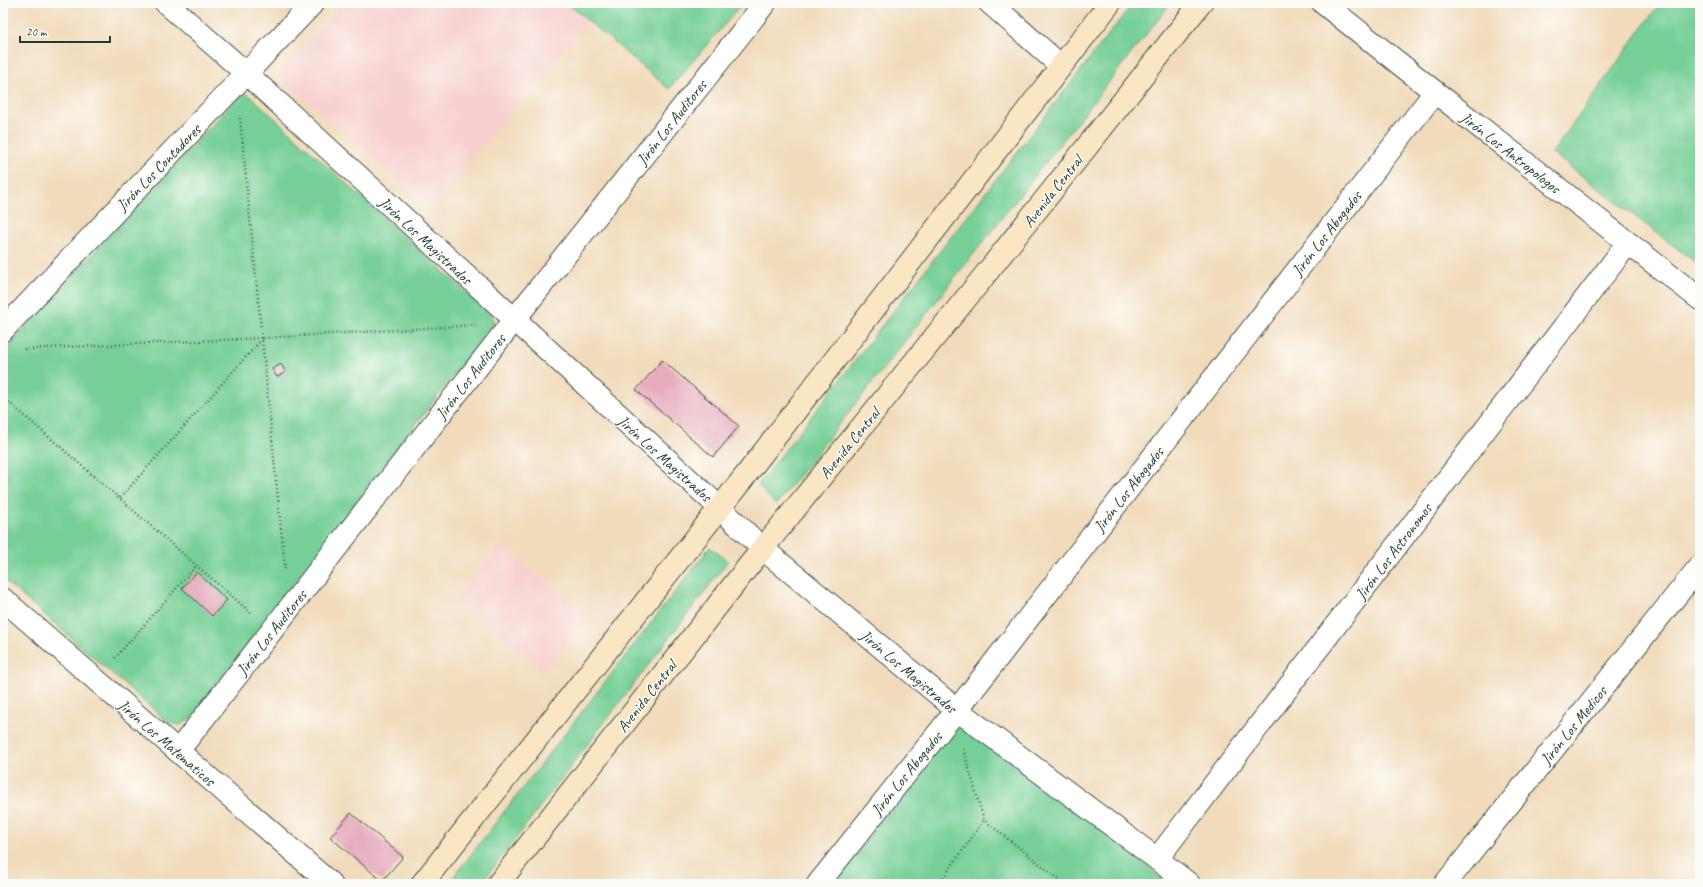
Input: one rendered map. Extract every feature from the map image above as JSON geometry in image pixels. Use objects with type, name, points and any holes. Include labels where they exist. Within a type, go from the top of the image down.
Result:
[{"type":"main road","points":[[422,884],[720,508],[1110,3]]},
{"type":"main road","name":"Avenida Central","points":[[498,884],[763,549],[981,280],[1201,3]]},
{"type":"street","name":"Jirón Los Magistrados","points":[[166,3],[247,74],[763,549],[956,710],[1189,884]]},
{"type":"street","name":"Jirón Los Contadores","points":[[3,330],[314,3]]},
{"type":"street","name":"Jirón Los Auditores","points":[[178,751],[514,320],[765,3]]},
{"type":"street","points":[[990,3],[1061,66]]},
{"type":"street","name":"Jirón Los Antropologos","points":[[1323,3],[1700,299]]},
{"type":"street","name":"Jirón Los Abogados","points":[[818,884],[956,710],[1435,92]]},
{"type":"street","name":"Jirón Los Astronomos","points":[[1157,859],[1628,243]]},
{"type":"street","name":"Jirón Los Medicos","points":[[1445,884],[1700,566]]},
{"type":"street","name":"Jirón Los Matematicos","points":[[3,599],[331,884]]},
{"type":"path","points":[[239,113],[286,572]]},
{"type":"path","points":[[24,349],[263,338],[479,325]]},
{"type":"path","points":[[120,498],[263,338]]},
{"type":"path","points":[[3,397],[253,614]]},
{"type":"path","points":[[114,658],[197,565]]},
{"type":"path","points":[[961,742],[984,820],[1065,884]]},
{"type":"path","points":[[939,884],[984,820]]},
{"type":"shaded area","points":[[342,3],[567,3],[588,21],[432,206],[278,77]]},
{"type":"shaded area","points":[[500,545],[589,617],[546,670],[457,598]]},
{"type":"green space","points":[[567,3],[743,3],[669,89]]},
{"type":"green space","points":[[1133,3],[1171,3],[776,505],[758,485]]},
{"type":"green space","points":[[1660,3],[1700,3],[1700,266],[1552,153]]},
{"type":"green space","points":[[248,94],[489,313],[494,322],[192,717],[180,725],[169,723],[3,579],[3,351],[237,98]]},
{"type":"green space","points":[[710,547],[728,561],[481,884],[448,884]]},
{"type":"green space","points":[[966,725],[985,736],[1169,884],[835,884],[941,737],[952,727]]},
{"type":"building","points":[[662,360],[739,426],[713,457],[636,390]]},
{"type":"building","points":[[281,364],[286,372],[277,377],[272,369]]},
{"type":"building","points":[[197,572],[227,600],[212,616],[182,588]]},
{"type":"building","points":[[351,813],[403,857],[382,881],[330,837]]}]
